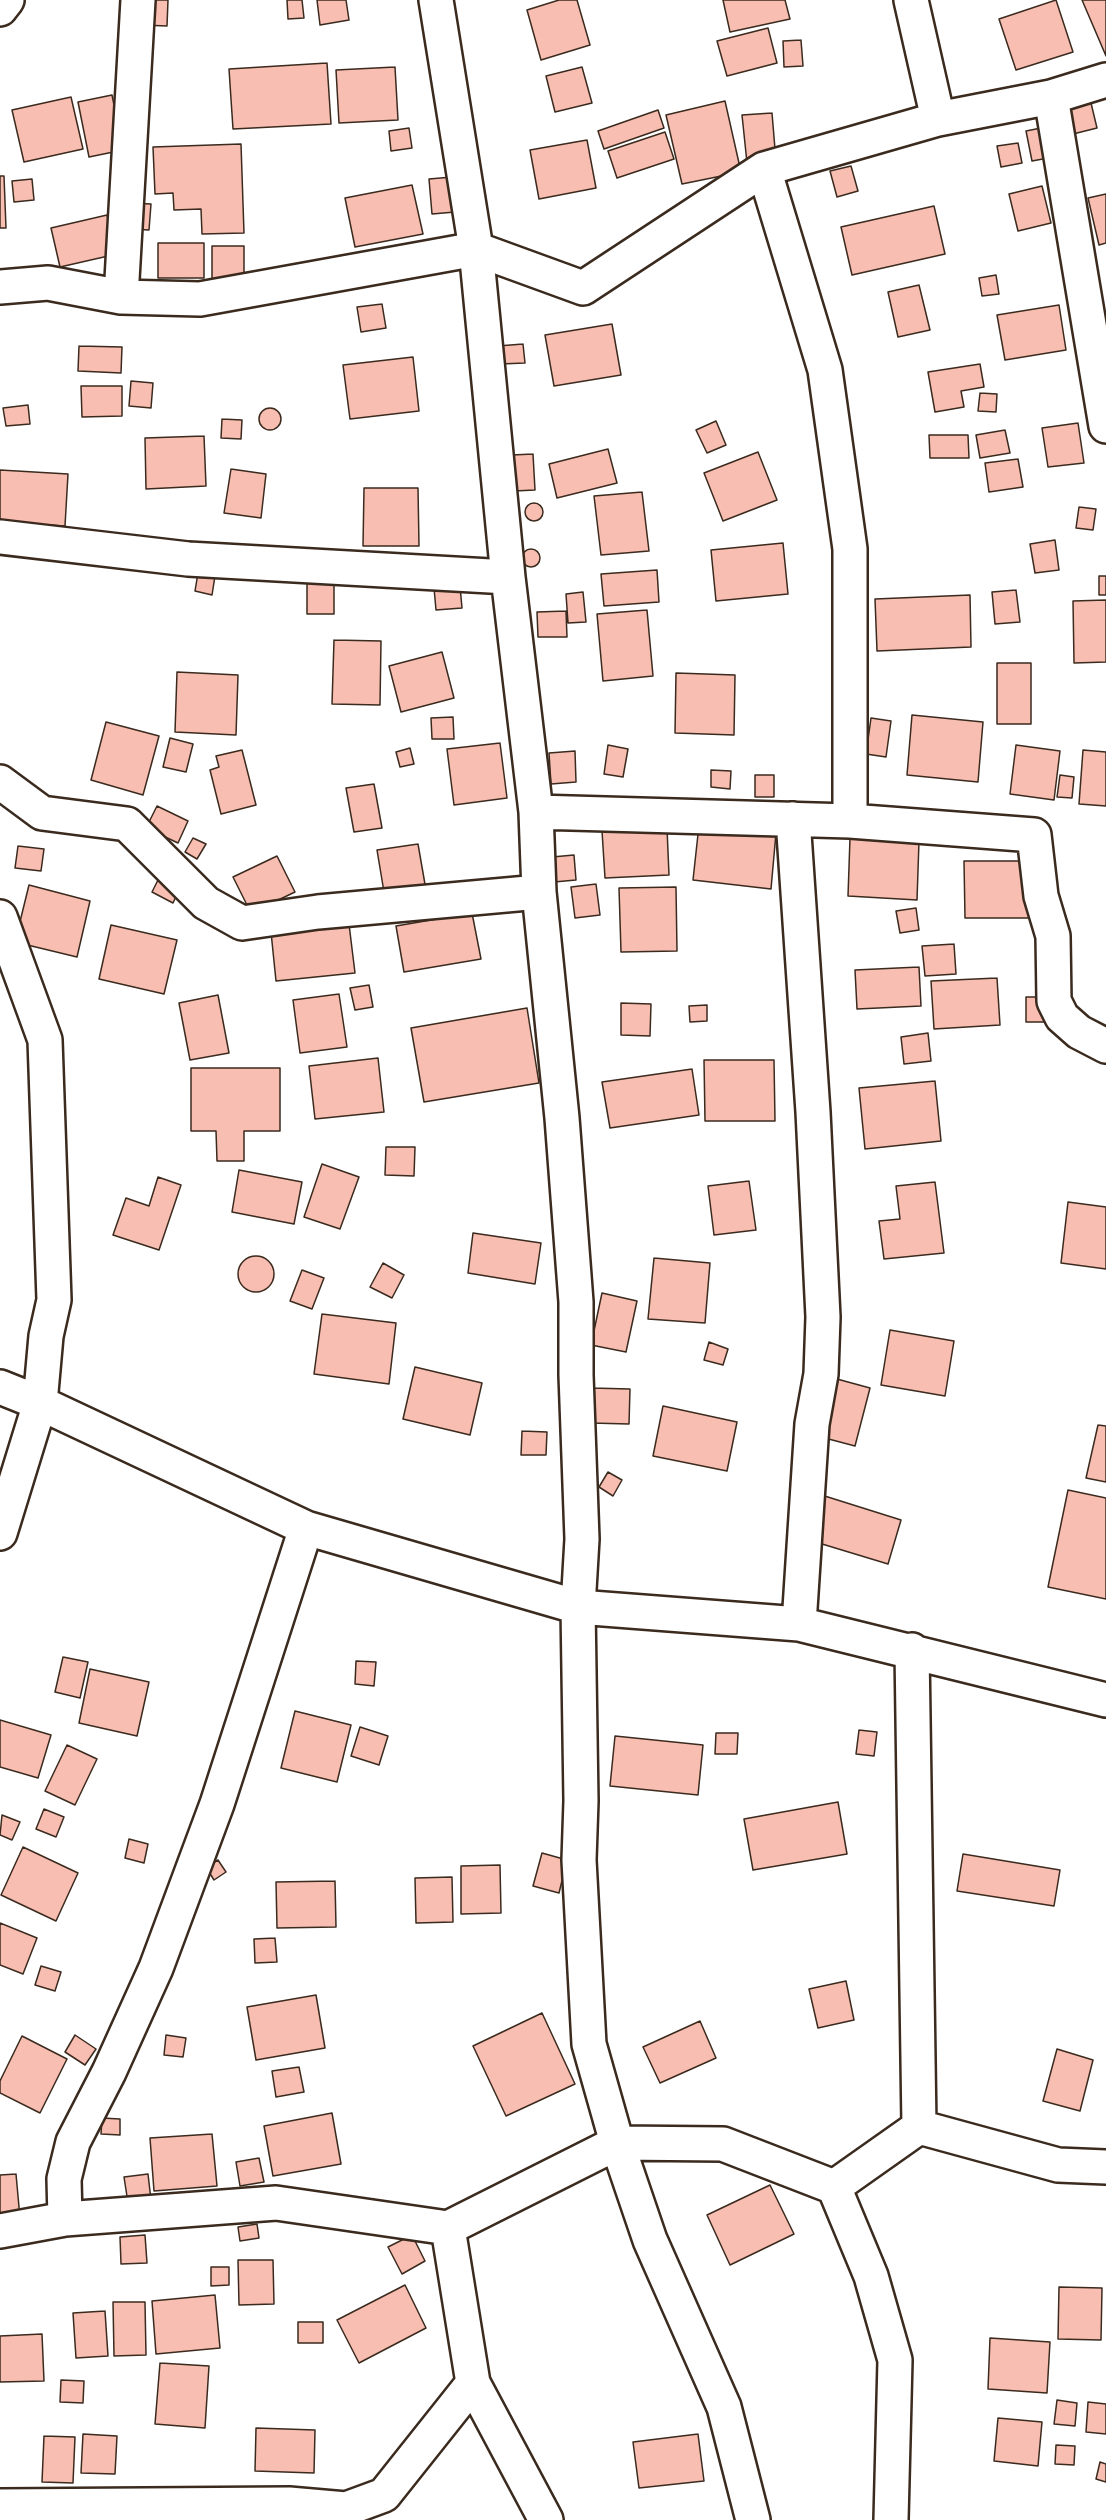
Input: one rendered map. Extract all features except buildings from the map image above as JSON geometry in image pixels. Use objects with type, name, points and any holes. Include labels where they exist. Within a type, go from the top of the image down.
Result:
[{"type":"street","points":[[0,9],[7,0]]},
{"type":"street","points":[[121,297],[138,0]]},
{"type":"street","points":[[436,0],[476,249],[508,577],[536,812],[538,892],[562,1118],[576,1302],[576,1375],[582,1539],[579,1607],[581,1801],[579,1860],[589,2044],[617,2143],[651,2240],[724,2407],[753,2520]]},
{"type":"street","points":[[910,0],[938,119]]},
{"type":"street","points":[[0,287],[48,283],[121,297],[200,299],[476,249],[583,288],[764,169],[938,119],[1051,98],[1106,80]]},
{"type":"street","points":[[1051,98],[1106,426]]},
{"type":"street","points":[[764,169],[825,370],[850,549],[850,821]]},
{"type":"street","points":[[0,537],[188,559],[508,577]]},
{"type":"street","points":[[0,782],[42,813],[127,824],[206,903],[242,923],[318,912],[538,892]]},
{"type":"street","points":[[536,812],[850,821],[1034,835],[1041,896],[1053,936],[1054,1001],[1062,1017],[1079,1032],[1106,1046]]},
{"type":"street","points":[[793,819],[813,1112],[823,1317],[821,1374],[812,1424],[799,1624]]},
{"type":"street","points":[[0,917],[45,1040],[54,1300],[46,1336],[40,1403],[0,1533]]},
{"type":"street","points":[[0,1387],[40,1403],[306,1528],[579,1607],[799,1624],[912,1650],[1106,1700]]},
{"type":"street","points":[[65,2219],[64,2179],[74,2142],[109,2072],[156,1968],[217,1804],[306,1528]]},
{"type":"street","points":[[912,1650],[919,2127]]},
{"type":"street","points":[[834,2187],[919,2127]]},
{"type":"street","points":[[919,2127],[1058,2165],[1106,2167]]},
{"type":"street","points":[[0,2231],[65,2219],[276,2203],[448,2228],[617,2143],[723,2144],[834,2187],[872,2276],[895,2360],[891,2520]]},
{"type":"street","points":[[448,2228],[473,2384],[546,2520]]},
{"type":"street","points":[[0,2506],[289,2504],[346,2509],[384,2495],[473,2384]]}]
